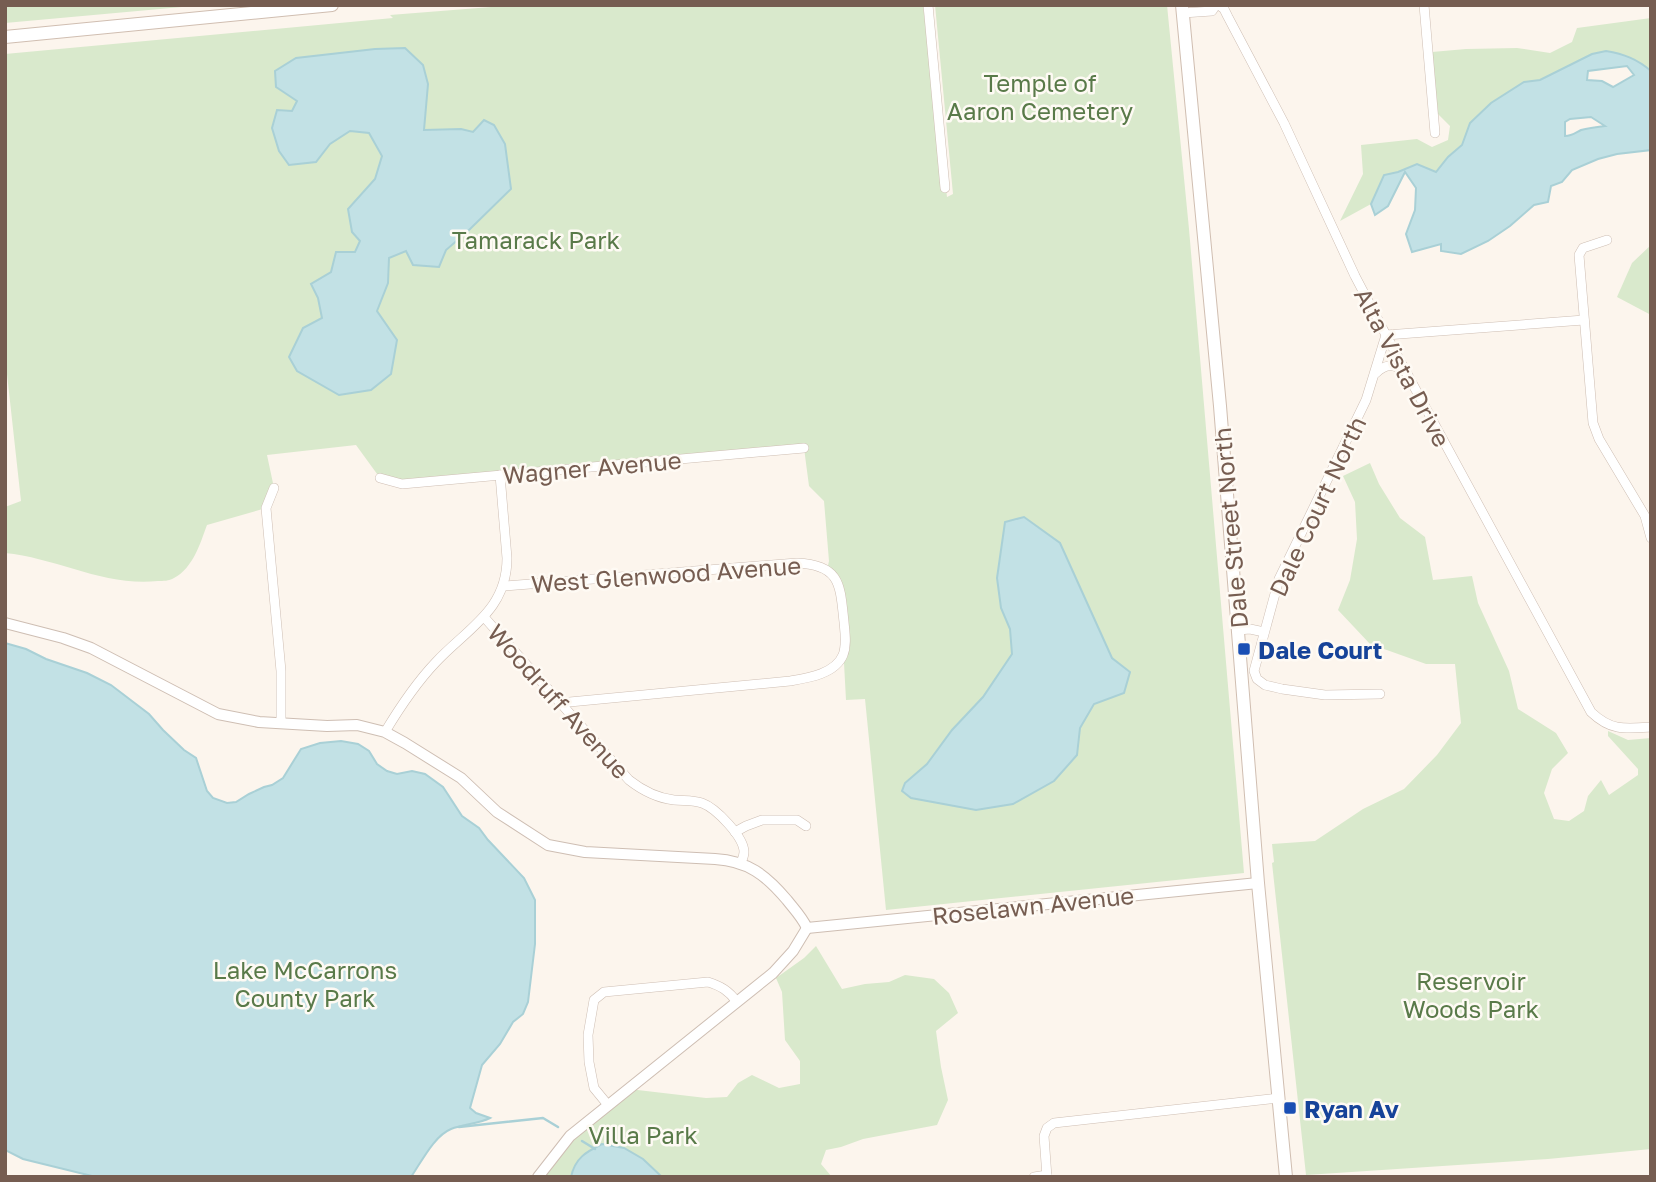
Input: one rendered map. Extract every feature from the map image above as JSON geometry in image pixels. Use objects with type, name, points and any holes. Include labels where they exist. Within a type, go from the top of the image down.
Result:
[{"type":"main road","points":[[5,37],[218,11],[332,5]]},
{"type":"main road","name":"Dale Street North","points":[[1183,9],[1286,1177]]},
{"type":"street","points":[[928,5],[945,188]]},
{"type":"street","name":"Alta Vista Drive","points":[[1183,9],[1212,11],[1218,5],[1224,9],[1284,123],[1355,276],[1591,712],[1614,727],[1651,727]]},
{"type":"street","points":[[1424,5],[1435,133]]},
{"type":"street","points":[[1607,240],[1583,248],[1579,255],[1595,432],[1641,507],[1651,538]]},
{"type":"street","points":[[1386,335],[1584,320]]},
{"type":"street","name":"Dale Court North","points":[[1380,694],[1304,692],[1265,685],[1257,679],[1254,671],[1279,579],[1366,400],[1386,335]]},
{"type":"street","points":[[1375,374],[1388,366],[1398,366],[1408,376]]},
{"type":"street","name":"Wagner Avenue","points":[[380,478],[402,484],[804,448]]},
{"type":"street","name":"Woodruff Avenue","points":[[500,475],[507,570],[504,586],[484,617],[624,775],[639,788],[672,800],[702,803],[718,813],[735,832]]},
{"type":"street","points":[[274,488],[266,508],[281,671],[281,723]]},
{"type":"street","name":"West Glenwood Avenue","points":[[504,586],[797,563],[814,564],[827,570],[840,589],[846,641],[843,656],[825,672],[790,681],[559,703]]},
{"type":"street","points":[[385,732],[403,702],[435,663],[484,617]]},
{"type":"street","points":[[5,622],[63,638],[91,649],[218,714],[244,720],[281,723],[358,725],[385,732],[461,778],[497,812],[548,845],[585,852],[730,860],[741,863],[772,883],[807,928],[786,961],[570,1136],[538,1177]]},
{"type":"street","points":[[1238,630],[1264,632]]},
{"type":"street","points":[[741,863],[744,850],[735,832],[762,820],[797,820],[806,827]]},
{"type":"street","name":"Roselawn Avenue","points":[[807,928],[1258,883]]},
{"type":"street","points":[[608,1105],[594,1088],[588,1035],[594,1000],[604,992],[708,982],[721,986],[732,994],[737,1002]]},
{"type":"street","points":[[1034,1177],[1047,1176],[1044,1136],[1047,1128],[1058,1122],[1279,1098]]},
{"type":"green space","points":[[5,5],[204,5],[5,23]]},
{"type":"green space","name":"Tamarack Park","points":[[517,5],[923,5],[947,197],[953,194],[935,5],[1167,5],[1189,229],[1244,873],[886,910],[865,699],[846,700],[840,589],[827,570],[829,561],[824,501],[809,486],[804,448],[402,484],[380,478],[356,445],[267,455],[274,488],[266,508],[207,525],[191,562],[181,574],[170,580],[119,580],[5,553],[5,507],[21,501],[5,356],[5,54],[393,18],[390,15]]},
{"type":"green space","points":[[1651,18],[1651,71],[1638,62],[1592,54],[1540,80],[1524,82],[1470,123],[1462,145],[1436,172],[1417,164],[1384,175],[1371,204],[1340,221],[1363,174],[1361,145],[1417,139],[1432,147],[1448,140],[1450,126],[1438,114],[1432,52],[1517,48],[1550,53],[1572,42],[1577,28]]},
{"type":"green space","points":[[1651,245],[1651,315],[1617,297],[1632,263]]},
{"type":"green space","name":"Reservoir Woods Park","points":[[1370,463],[1379,484],[1400,518],[1425,537],[1433,580],[1472,576],[1478,603],[1509,671],[1518,709],[1556,733],[1568,753],[1552,769],[1544,793],[1554,819],[1569,821],[1584,811],[1588,796],[1601,780],[1609,795],[1638,775],[1638,769],[1608,736],[1608,731],[1628,740],[1651,738],[1651,1149],[1548,1159],[1306,1175],[1272,844],[1315,841],[1363,809],[1404,789],[1437,755],[1461,723],[1455,664],[1426,664],[1370,644],[1338,610],[1350,580],[1357,539],[1355,502],[1343,476]]},
{"type":"green space","name":"Villa Park","points":[[816,946],[842,989],[889,982],[905,975],[934,979],[949,993],[958,1013],[936,1031],[948,1100],[937,1125],[863,1139],[826,1150],[821,1164],[832,1177],[538,1177],[550,1159],[629,1089],[706,1098],[727,1097],[738,1083],[752,1075],[779,1088],[800,1084],[800,1061],[785,1040],[782,992],[776,978]]},
{"type":"water","points":[[405,48],[423,65],[428,84],[424,130],[461,129],[473,132],[484,120],[494,125],[505,144],[511,189],[446,250],[439,267],[413,265],[406,251],[389,258],[388,283],[377,311],[397,340],[391,374],[371,390],[339,395],[297,371],[289,357],[303,328],[322,318],[318,298],[311,284],[331,272],[336,252],[355,252],[360,241],[352,232],[348,209],[375,179],[382,156],[369,133],[350,131],[330,144],[316,162],[289,165],[279,151],[272,128],[277,110],[292,111],[297,101],[276,87],[275,71],[296,58]]},
{"type":"water","points":[[1606,51],[1619,54],[1635,60],[1651,71],[1651,150],[1617,154],[1572,170],[1562,182],[1551,186],[1548,202],[1534,205],[1488,241],[1461,254],[1441,251],[1441,244],[1412,252],[1406,234],[1415,210],[1416,188],[1405,172],[1388,206],[1375,215],[1371,204],[1384,175],[1417,164],[1436,172],[1462,145],[1470,123],[1491,103],[1524,82],[1540,80],[1592,54]],"holes":[[[1627,66],[1634,75],[1613,87],[1602,81],[1587,80],[1588,71]],[[1591,117],[1605,126],[1565,136],[1565,122]]]},
{"type":"water","points":[[1024,517],[1060,543],[1112,658],[1130,672],[1124,693],[1094,704],[1080,728],[1077,755],[1054,781],[1013,804],[976,810],[911,798],[902,791],[905,783],[927,764],[952,730],[983,697],[1012,654],[1010,629],[1001,608],[997,578],[1005,522]]},
{"type":"water","name":"Lake McCarrons County Park","points":[[5,643],[87,673],[111,685],[149,714],[184,750],[196,758],[207,791],[213,798],[227,803],[236,802],[283,778],[301,749],[320,743],[341,741],[358,744],[369,751],[377,764],[387,771],[397,774],[412,771],[425,774],[443,787],[462,816],[479,828],[524,878],[535,900],[535,944],[528,1002],[523,1014],[513,1022],[500,1044],[482,1065],[470,1108],[490,1118],[445,1132],[411,1177],[96,1177],[23,1159],[5,1150]]},
{"type":"water","points":[[602,1144],[624,1148],[643,1159],[662,1177],[571,1177],[582,1156]]},
{"type":"waterway","points":[[459,1127],[543,1118],[558,1127]]},
{"type":"waterway","points":[[582,1141],[595,1149]]},
{"type":"place","name":"Dale Court","points":[[1244,649]]},
{"type":"place","name":"Ryan Av","points":[[1290,1108]]},
{"type":"park label","name":"Temple of Aaron Cemetery","points":[[1040,96]]}]
